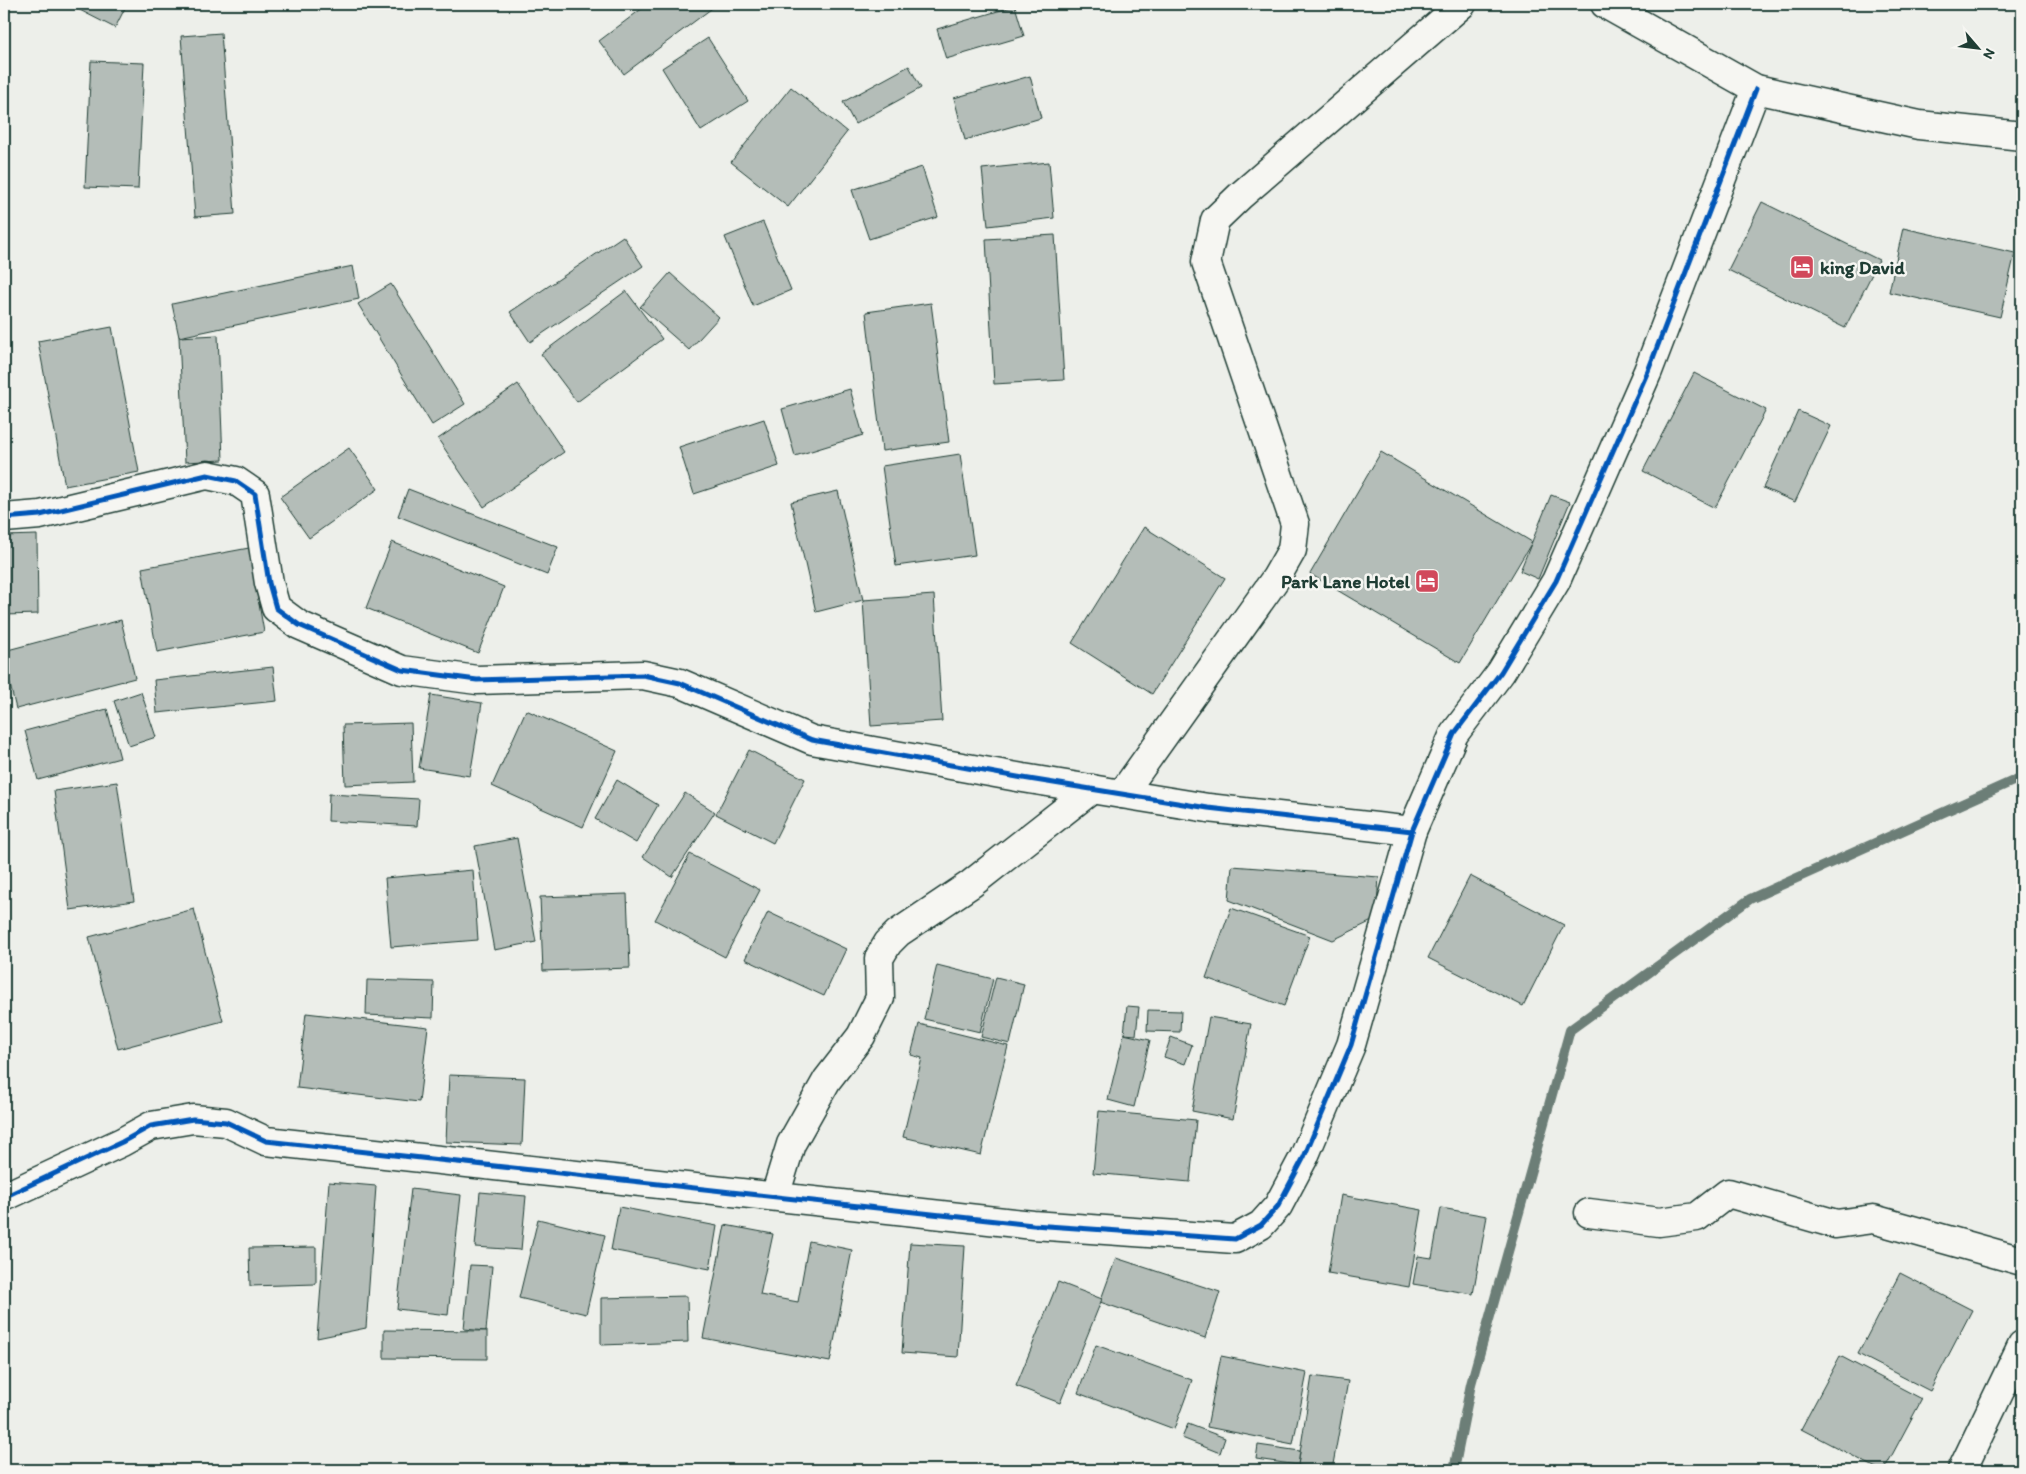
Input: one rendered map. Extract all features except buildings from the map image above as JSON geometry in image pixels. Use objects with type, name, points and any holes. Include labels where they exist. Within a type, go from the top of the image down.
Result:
[{"type":"main road","points":[[1122,794],[1276,578],[1292,550],[1295,524],[1206,262],[1215,220],[1240,196],[1462,4]]},
{"type":"main road","points":[[1605,4],[1756,88],[1919,125],[2022,136]]},
{"type":"main road","points":[[4,1197],[122,1142],[151,1126],[192,1119],[226,1122],[266,1141],[1033,1225],[1234,1239],[1261,1226],[1278,1206],[1304,1156],[1351,1045],[1412,831],[1454,734],[1501,672],[1556,581],[1648,370],[1756,88]]},
{"type":"main road","points":[[4,518],[40,515],[207,475],[236,481],[255,494],[269,583],[276,608],[299,625],[402,670],[477,680],[643,675],[680,683],[812,740],[1208,808],[1412,831]]},
{"type":"main road","points":[[775,1196],[791,1144],[827,1080],[861,1036],[880,998],[879,958],[888,944],[898,933],[971,884],[1092,789]]},
{"type":"main road","points":[[1589,1213],[1659,1222],[1696,1217],[1728,1193],[1836,1224],[1873,1220],[2022,1261]]},
{"type":"main road","points":[[1962,1470],[2022,1345]]},
{"type":"waterway","points":[[1454,1470],[1471,1384],[1570,1030],[1750,899],[2022,777]]},
{"type":"cycle path","points":[[4,518],[40,515],[207,475],[236,481],[255,494],[269,583],[276,608],[299,625],[402,670],[477,680],[643,675],[680,683],[812,740],[1023,778],[1208,808],[1412,831],[1454,734],[1501,672],[1556,581],[1648,371],[1756,89]]},
{"type":"cycle path","points":[[4,1197],[122,1142],[151,1126],[193,1119],[226,1122],[266,1141],[1033,1225],[1235,1239],[1261,1225],[1278,1206],[1304,1157],[1351,1045],[1412,831]]},
{"type":"place","name":"king David","points":[[1802,267]]},
{"type":"place","name":"Park Lane Hotel","points":[[1427,581]]}]
